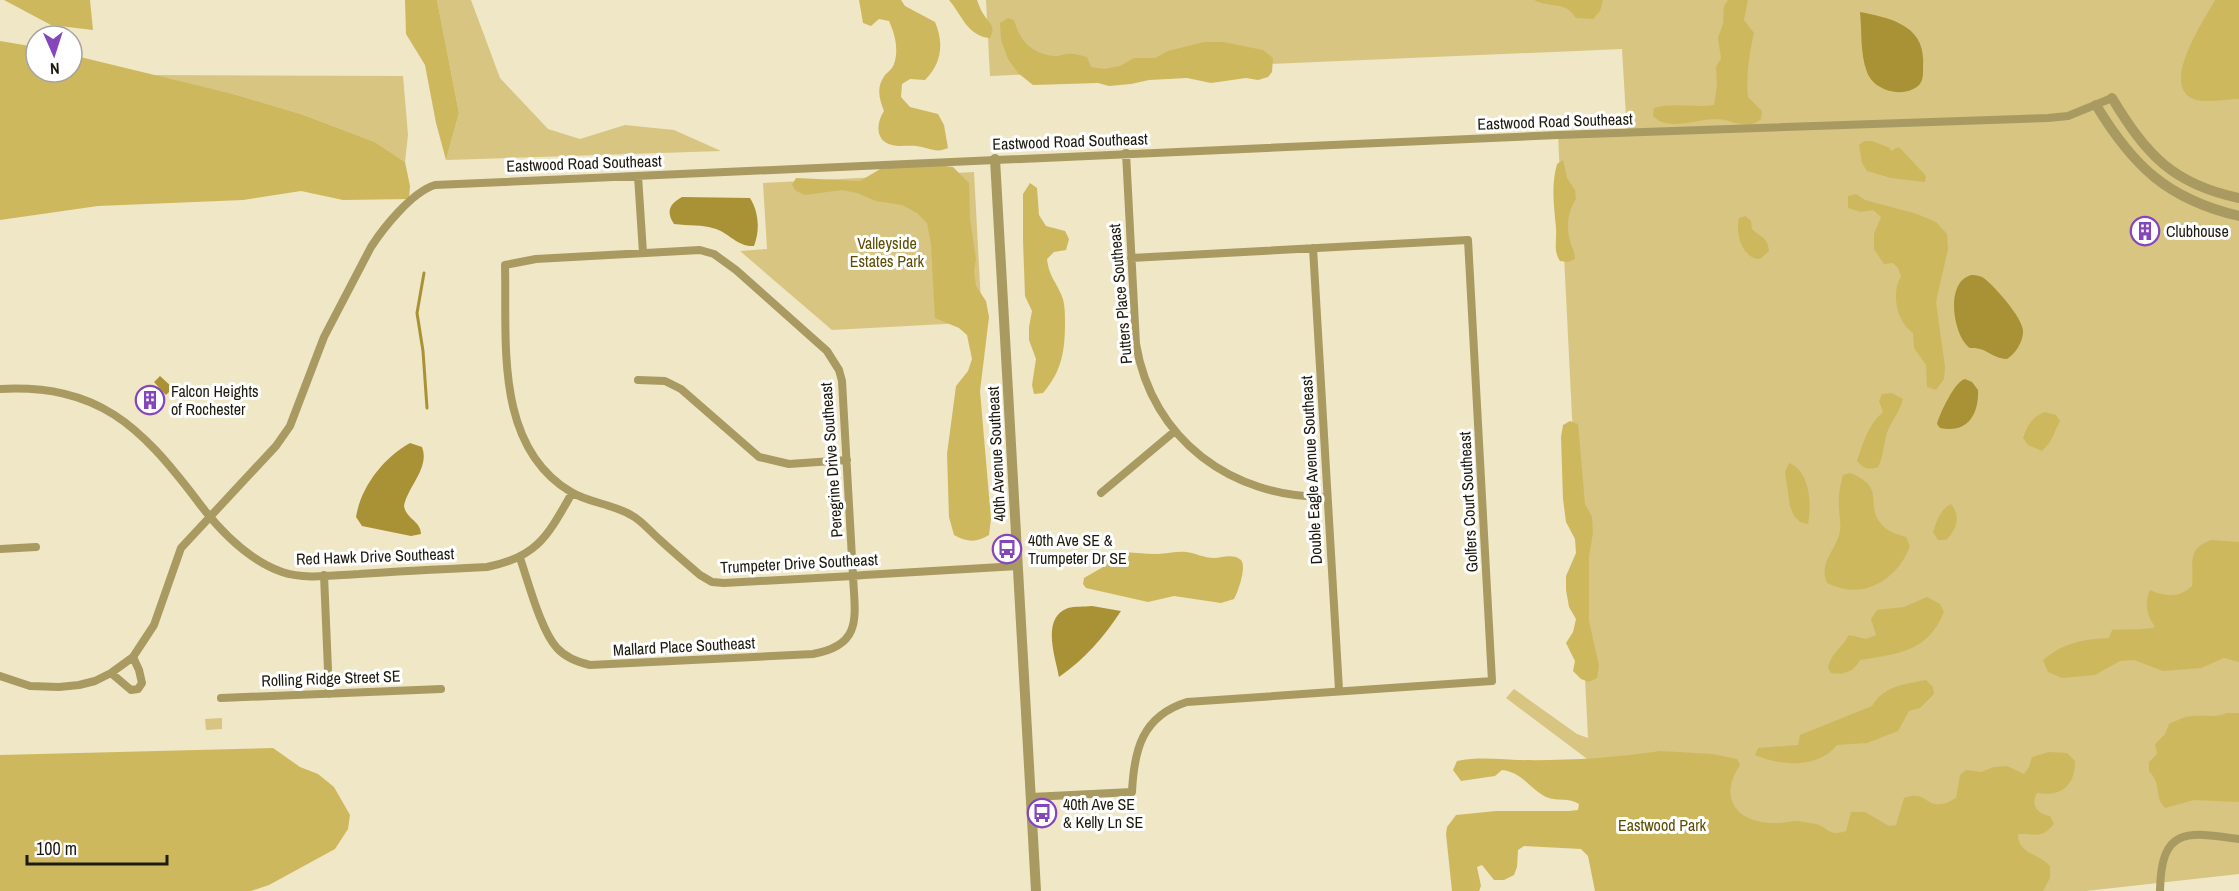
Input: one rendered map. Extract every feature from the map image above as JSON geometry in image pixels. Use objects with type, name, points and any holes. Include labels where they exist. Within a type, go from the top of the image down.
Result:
[{"type":"street","name":"Eastwood Road Southeast","points":[[133,657],[154,625],[181,548],[276,446],[290,426],[324,337],[343,305],[371,247],[380,233],[421,192],[435,185],[1558,135],[2048,118],[2068,116],[2112,98]]},
{"type":"street","points":[[2112,98],[2141,143],[2168,168],[2195,184],[2239,198]]},
{"type":"street","points":[[2096,105],[2122,146],[2145,170],[2184,196],[2204,206],[2239,216]]},
{"type":"street","name":"Putters Place Southeast","points":[[1126,153],[1135,328],[1140,364],[1154,400],[1175,431],[1213,466],[1244,483],[1280,494],[1327,497]]},
{"type":"street","name":"40th Avenue Southeast","points":[[995,159],[1036,891]]},
{"type":"street","points":[[638,176],[643,253]]},
{"type":"street","name":"Golfers Court Southeast","points":[[1031,797],[1132,792],[1134,760],[1141,739],[1157,718],[1177,705],[1209,699],[1492,681],[1468,240],[1131,258]]},
{"type":"street","name":"Double Eagle Avenue Southeast","points":[[1314,248],[1339,690]]},
{"type":"street","name":"Peregrine Drive Southeast","points":[[643,253],[700,250],[714,254],[736,270],[827,351],[839,370],[842,381],[853,576]]},
{"type":"street","name":"Trumpeter Drive Southeast","points":[[643,253],[536,259],[505,265],[508,380],[516,420],[534,457],[551,476],[572,493],[634,516],[700,575],[712,582],[724,584],[1018,566]]},
{"type":"street","points":[[638,380],[665,381],[681,389],[759,458],[789,464],[847,460]]},
{"type":"street","name":"Red Hawk Drive Southeast","points":[[0,388],[66,394],[92,403],[132,426],[154,448],[210,518],[249,555],[284,573],[324,575],[487,567],[520,558],[537,546],[546,535],[572,493]]},
{"type":"street","points":[[1101,494],[1175,431]]},
{"type":"street","points":[[0,549],[36,547]]},
{"type":"street","name":"Mallard Place Southeast","points":[[520,558],[547,632],[556,647],[566,656],[590,665],[813,654],[830,651],[842,645],[854,625],[853,576]]},
{"type":"street","points":[[324,575],[329,694]]},
{"type":"street","points":[[0,676],[19,684],[45,688],[95,681],[133,657],[142,676],[142,683],[138,689],[130,690],[111,673]]},
{"type":"street","name":"Rolling Ridge Street SE","points":[[221,698],[441,689]]},
{"type":"street","points":[[2160,891],[2163,859],[2169,845],[2194,835],[2239,839]]},
{"type":"green space","points":[[4,0],[90,0],[93,30],[84,29],[84,24],[49,24]]},
{"type":"green space","points":[[405,0],[437,0],[459,113],[446,160],[425,65],[406,34]]},
{"type":"green space","points":[[437,0],[471,0],[500,78],[548,129],[580,139],[625,125],[674,130],[721,151],[446,160],[459,113]]},
{"type":"green space","points":[[859,0],[901,0],[905,6],[935,22],[940,38],[940,52],[935,67],[925,80],[910,79],[902,84],[901,97],[910,107],[938,114],[944,125],[948,148],[936,150],[916,146],[895,146],[882,140],[879,121],[884,111],[879,88],[882,79],[893,65],[896,42],[889,21],[879,19],[871,26],[863,23]]},
{"type":"green space","points":[[949,0],[977,0],[982,12],[992,25],[990,38],[970,29]]},
{"type":"green space","points":[[986,0],[2239,0],[2239,874],[2086,891],[1597,891],[1590,761],[1506,698],[1514,689],[1577,734],[1588,738],[1558,135],[1627,133],[1622,49],[990,76]]},
{"type":"green space","points":[[1534,0],[1603,0],[1600,11],[1593,19],[1576,18],[1567,9]]},
{"type":"green space","points":[[1728,0],[1748,0],[1744,20],[1754,33],[1748,65],[1748,97],[1762,111],[1761,119],[1745,125],[1716,119],[1683,124],[1659,121],[1653,116],[1654,108],[1668,105],[1714,105],[1717,86],[1716,67],[1721,58],[1718,38],[1723,24],[1724,6]]},
{"type":"green space","points":[[2215,0],[2239,0],[2239,99],[2201,101],[2185,93],[2181,82],[2182,68],[2194,37]]},
{"type":"green space","points":[[1008,18],[1014,20],[1023,40],[1033,49],[1054,56],[1076,54],[1087,57],[1091,67],[1104,69],[1120,66],[1134,58],[1155,58],[1168,51],[1204,42],[1223,42],[1263,50],[1273,58],[1272,72],[1268,77],[1258,80],[1246,78],[1211,83],[1187,78],[1149,80],[1109,86],[1098,83],[1033,85],[1018,73],[1008,59],[1001,40],[1000,23]]},
{"type":"green space","points":[[0,41],[24,45],[24,84],[84,84],[84,58],[237,95],[301,114],[375,142],[405,162],[410,186],[409,199],[343,200],[301,191],[243,200],[98,206],[0,220]]},
{"type":"green space","points":[[149,75],[403,76],[408,135],[405,162],[375,142],[301,114],[237,95]]},
{"type":"green space","points":[[1864,141],[1872,141],[1890,148],[1891,151],[1898,147],[1901,149],[1926,176],[1925,182],[1891,178],[1867,171],[1862,163],[1859,145]]},
{"type":"green space","points":[[1563,160],[1567,178],[1575,190],[1576,199],[1568,224],[1575,259],[1568,262],[1560,261],[1556,249],[1553,196],[1557,164]]},
{"type":"green space","points":[[937,165],[953,167],[969,183],[970,219],[976,259],[974,271],[976,286],[986,301],[989,317],[980,391],[991,519],[989,535],[976,540],[967,540],[954,535],[949,517],[947,454],[956,386],[968,371],[972,359],[967,335],[959,328],[935,318],[931,244],[927,223],[917,213],[902,205],[876,201],[842,190],[805,195],[796,191],[792,185],[796,178],[860,181],[882,168]]},
{"type":"green space","name":"Valleyside Estates Park","points":[[974,172],[982,322],[832,330],[740,251],[767,249],[763,183]]},
{"type":"green space","points":[[1030,183],[1037,188],[1039,215],[1046,226],[1065,231],[1069,239],[1066,250],[1054,252],[1047,259],[1064,304],[1065,332],[1061,360],[1054,377],[1043,393],[1034,394],[1032,385],[1036,359],[1029,340],[1032,311],[1025,296],[1023,240],[1023,194]]},
{"type":"green space","points":[[1856,194],[1865,200],[1917,214],[1936,222],[1947,234],[1948,249],[1936,302],[1945,367],[1944,379],[1936,390],[1927,387],[1926,365],[1914,348],[1913,333],[1907,328],[1899,314],[1896,290],[1901,276],[1898,268],[1893,263],[1884,264],[1874,249],[1874,234],[1881,217],[1873,210],[1861,212],[1848,208],[1848,196]]},
{"type":"green space","points":[[1746,216],[1751,221],[1752,229],[1765,240],[1768,246],[1769,251],[1760,259],[1754,258],[1744,250],[1739,238],[1739,218]]},
{"type":"green space","points":[[1892,393],[1903,399],[1902,403],[1888,430],[1878,467],[1866,468],[1857,461],[1861,448],[1870,428],[1883,412],[1879,401],[1882,394]]},
{"type":"green space","points":[[2045,412],[2056,415],[2060,421],[2050,442],[2042,451],[2028,445],[2023,438],[2031,422]]},
{"type":"green space","points":[[1570,421],[1578,424],[1585,504],[1592,517],[1593,533],[1589,556],[1589,621],[1599,666],[1597,678],[1589,682],[1581,679],[1573,671],[1575,661],[1566,643],[1573,632],[1576,619],[1569,607],[1566,590],[1566,576],[1576,553],[1575,539],[1566,522],[1563,499],[1561,437],[1563,425]]},
{"type":"green space","points":[[1789,463],[1801,473],[1808,489],[1810,507],[1808,524],[1800,522],[1794,516],[1790,506],[1785,472]]},
{"type":"green space","points":[[1850,473],[1869,485],[1875,512],[1884,527],[1906,537],[1910,546],[1904,558],[1887,578],[1877,584],[1853,590],[1827,583],[1825,576],[1826,564],[1840,532],[1839,499],[1842,479],[1843,475]]},
{"type":"green space","points":[[1951,504],[1957,518],[1955,527],[1946,540],[1938,540],[1933,532],[1936,523],[1942,512]]},
{"type":"green space","points":[[2211,540],[2239,542],[2239,662],[2224,658],[2201,668],[2163,671],[2134,660],[2120,661],[2095,675],[2062,678],[2048,672],[2043,660],[2066,646],[2091,639],[2109,638],[2112,630],[2155,627],[2147,609],[2150,590],[2172,595],[2182,593],[2192,586],[2192,564],[2195,552]]},
{"type":"green space","points":[[1183,552],[1210,558],[1235,557],[1243,563],[1240,585],[1234,599],[1221,603],[1174,596],[1148,602],[1086,588],[1083,584],[1084,578],[1103,567],[1110,553],[1158,554]]},
{"type":"green space","points":[[1927,597],[1940,604],[1944,612],[1929,636],[1910,649],[1860,660],[1848,672],[1831,673],[1828,668],[1831,659],[1849,635],[1866,639],[1876,635],[1871,619],[1877,610],[1904,607]]},
{"type":"green space","points":[[1926,680],[1933,687],[1934,694],[1920,708],[1909,711],[1898,731],[1867,743],[1837,745],[1829,753],[1810,762],[1787,763],[1755,755],[1758,748],[1798,745],[1800,735],[1872,706],[1882,694],[1895,687]]},
{"type":"green space","points":[[2239,713],[2239,802],[2194,800],[2165,808],[2159,799],[2156,781],[2149,771],[2149,762],[2157,754],[2155,744],[2165,734],[2169,724],[2180,719]]},
{"type":"green space","points":[[222,718],[222,729],[206,730],[205,719]]},
{"type":"green space","points":[[273,748],[300,767],[318,774],[334,787],[350,815],[348,829],[335,849],[269,885],[251,891],[0,891],[0,755]]},
{"type":"green space","name":"Eastwood Park","points":[[1660,751],[1712,754],[1737,759],[1740,765],[1730,790],[1736,808],[1743,815],[1765,823],[1797,821],[1816,824],[1836,833],[1846,831],[1851,812],[1865,812],[1889,826],[1896,825],[1904,798],[1917,796],[1936,804],[1949,802],[1956,798],[1960,775],[1966,770],[1981,772],[1994,767],[2007,766],[2024,774],[2032,757],[2049,752],[2067,753],[2075,761],[2072,777],[2065,788],[2053,793],[2037,793],[2035,798],[2036,809],[2050,816],[2054,824],[2038,835],[2018,834],[2021,845],[2025,849],[2050,866],[2050,878],[2043,891],[1595,891],[1588,856],[1581,849],[1524,846],[1518,850],[1514,875],[1504,880],[1494,880],[1482,865],[1477,867],[1481,886],[1479,891],[1452,891],[1446,834],[1447,827],[1456,815],[1496,811],[1569,811],[1578,810],[1579,804],[1546,797],[1509,771],[1502,770],[1495,776],[1461,781],[1453,770],[1457,761],[1570,759],[1625,756]]},
{"type":"shaded area","points":[[1860,12],[1894,21],[1912,32],[1919,41],[1922,51],[1923,76],[1918,86],[1904,92],[1889,91],[1875,84],[1870,78],[1863,58]]},
{"type":"shaded area","points":[[682,197],[750,198],[758,222],[754,246],[743,244],[711,227],[674,224],[670,216],[670,209],[674,202]]},
{"type":"shaded area","points":[[1972,275],[1983,278],[1995,289],[2022,326],[2023,336],[2020,344],[2007,359],[1981,349],[1970,348],[1959,332],[1954,308],[1955,297],[1963,279]]},
{"type":"shaded area","points":[[160,376],[173,388],[166,395],[154,382]]},
{"type":"shaded area","points":[[1965,379],[1972,382],[1978,390],[1974,415],[1970,421],[1957,428],[1940,428],[1937,424],[1945,405],[1957,385]]},
{"type":"shaded area","points":[[410,443],[422,447],[424,455],[421,470],[404,506],[419,526],[421,534],[411,536],[362,526],[356,517],[368,484],[382,465]]},
{"type":"shaded area","points":[[1092,606],[1121,611],[1093,647],[1059,677],[1052,638],[1055,620],[1068,608]]},
{"type":"waterway","points":[[424,273],[417,313],[423,351],[427,408]]},
{"type":"place","name":"Clubhouse","points":[[2145,231]]},
{"type":"place","name":"Falcon Heights of Rochester","points":[[150,400]]},
{"type":"place","name":"40th Ave SE & Trumpeter Dr SE","points":[[1007,549]]},
{"type":"place","name":"40th Ave SE & Kelly Ln SE","points":[[1042,813]]}]
